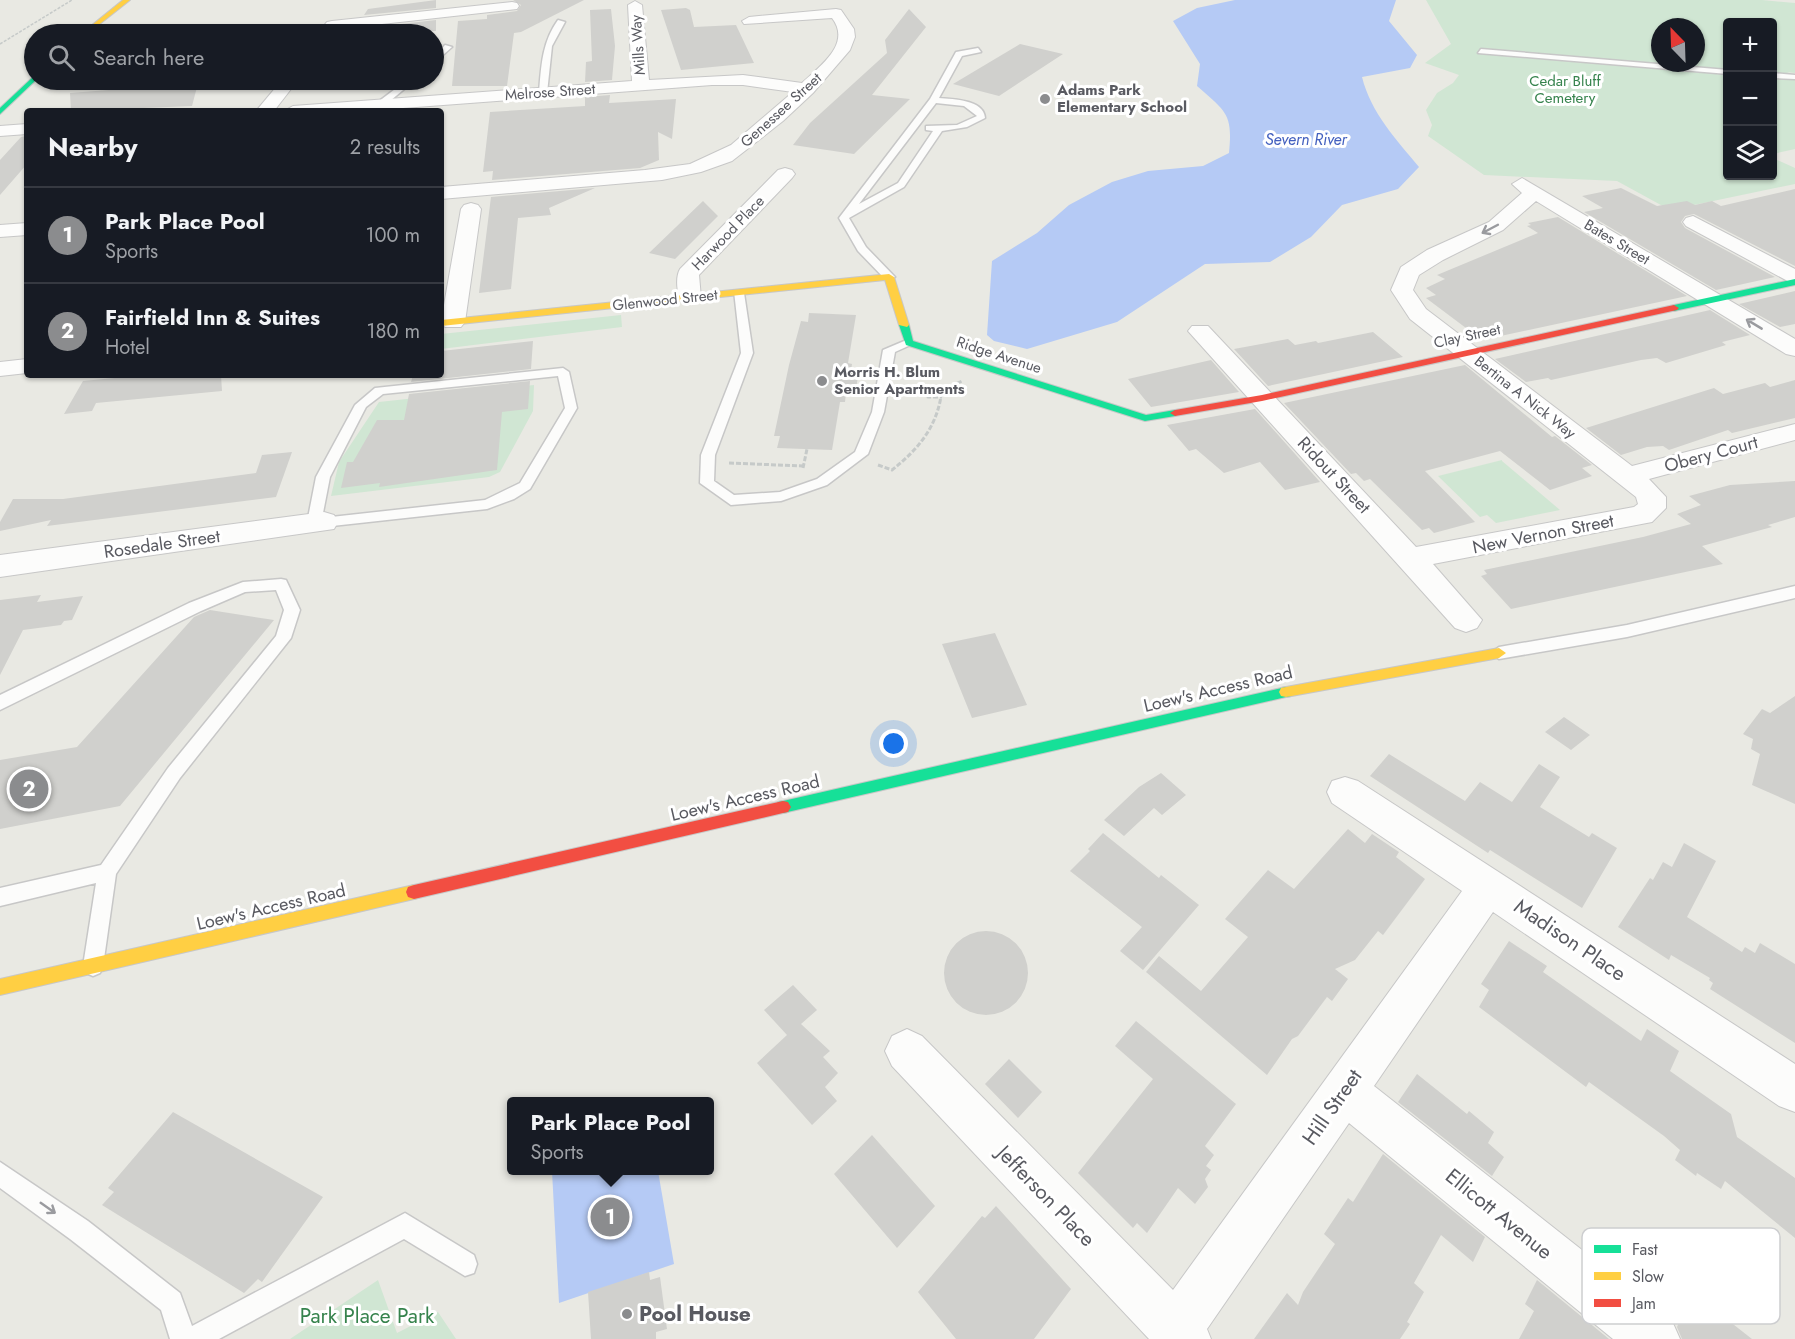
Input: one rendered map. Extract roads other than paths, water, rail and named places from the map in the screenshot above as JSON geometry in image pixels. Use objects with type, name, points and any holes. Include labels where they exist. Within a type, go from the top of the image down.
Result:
[{"type":"street","points":[[97,24],[127,0]]},
{"type":"street","name":"Mills Way","points":[[635,5],[641,85]]},
{"type":"street","points":[[341,24],[512,6]]},
{"type":"street","name":"Genessee Street","points":[[444,193],[652,175],[703,166],[740,148],[807,89],[847,44],[848,34],[845,22],[836,13],[749,21]]},
{"type":"street","name":"Melrose Street","points":[[331,108],[641,85],[743,80],[807,89]]},
{"type":"street","points":[[0,112],[24,88]]},
{"type":"street","points":[[267,108],[282,90]]},
{"type":"street","points":[[0,131],[24,129]]},
{"type":"street","name":"Harwood Place","points":[[690,298],[688,274],[785,174]]},
{"type":"street","name":"Bates Street","points":[[1529,188],[1795,349]]},
{"type":"street","name":"Bertina A Nick Way","points":[[1529,188],[1496,226],[1435,255],[1409,272],[1402,290],[1418,314],[1636,483]]},
{"type":"street","points":[[447,323],[471,209]]},
{"type":"street","points":[[1693,222],[1795,280]]},
{"type":"street","points":[[0,231],[24,229]]},
{"type":"street","points":[[889,277],[909,343]]},
{"type":"street","name":"Glenwood Street","points":[[447,323],[889,277]]},
{"type":"street","name":"Clay Street","points":[[1145,418],[1262,398],[1795,280]]},
{"type":"street","name":"Ridout Street","points":[[1200,331],[1412,558],[1466,620]]},
{"type":"street","name":"Ridge Avenue","points":[[909,343],[1145,418]]},
{"type":"street","points":[[0,369],[24,366]]},
{"type":"street","name":"Obery Court","points":[[1636,483],[1795,432]]},
{"type":"street","name":"Obery Court","points":[[1636,483],[1795,453]]},
{"type":"street","name":"New Vernon Street","points":[[1412,558],[1642,515],[1652,508],[1652,497],[1636,483]]},
{"type":"street","name":"Rosedale Street","points":[[0,566],[319,523]]},
{"type":"street","name":"Loew's Access Road","points":[[0,987],[1310,686],[1499,653]]},
{"type":"street","name":"Madison Place","points":[[1345,792],[1795,1090]]},
{"type":"street","name":"Hill Street","points":[[1180,1334],[1344,1090],[1489,886]]},
{"type":"street","name":"Jefferson Place","points":[[907,1051],[1180,1334]]},
{"type":"street","name":"Ellicott Avenue","points":[[1344,1090],[1582,1281]]},
{"type":"street","name":"Ellicott Avenue","points":[[1635,1324],[1654,1339]]},
{"type":"lane","points":[[543,93],[548,48],[553,30],[561,22]]},
{"type":"lane","points":[[444,51],[448,47]]},
{"type":"lane","points":[[844,218],[934,100],[959,54],[978,50]]},
{"type":"lane","points":[[1481,51],[1723,72]]},
{"type":"lane","points":[[1777,75],[1795,77]]},
{"type":"lane","points":[[381,104],[398,90]]},
{"type":"lane","points":[[912,126],[939,129],[976,122],[982,116],[978,109],[968,104],[934,100]]},
{"type":"lane","points":[[844,218],[901,185],[939,129]]},
{"type":"lane","points":[[844,218],[862,249],[889,277]]},
{"type":"lane","points":[[738,293],[747,353],[708,456],[707,483],[731,500],[781,496],[822,482],[861,454],[878,412],[890,350],[909,343]]},
{"type":"lane","points":[[563,372],[571,408],[525,486],[487,504],[319,523],[323,477],[361,405],[379,392],[563,372]]},
{"type":"lane","points":[[0,703],[195,607],[243,587],[281,584],[292,610],[283,638],[174,773],[107,872],[93,966]]},
{"type":"lane","points":[[1499,653],[1627,631],[1795,592]]},
{"type":"lane","points":[[0,897],[107,872]]},
{"type":"lane","points":[[0,1174],[79,1230],[171,1302],[183,1339]]},
{"type":"lane","points":[[193,1339],[405,1225],[465,1264]]},
{"type":"water","name":"Severn River","points":[[1235,0],[1396,0],[1389,21],[1417,55],[1410,68],[1362,77],[1378,114],[1419,167],[1398,189],[1342,205],[1311,237],[1270,262],[1205,264],[1117,322],[1027,349],[994,341],[987,335],[992,261],[1037,233],[1069,205],[1112,182],[1148,171],[1203,166],[1229,153],[1228,121],[1221,108],[1197,86],[1200,64],[1173,21],[1197,8]]},
{"type":"water","points":[[552,1175],[659,1175],[674,1264],[559,1303]]},
{"type":"place","name":"Adams Park Elementary School","points":[[1045,99]]},
{"type":"place","name":"Morris H. Blum Senior Apartments","points":[[822,381]]},
{"type":"place","name":"Fairfield Inn & Suites","points":[[29,789]]},
{"type":"place","name":"Park Place Pool","points":[[610,1217]]},
{"type":"place","name":"Pool House","points":[[627,1314]]},
{"type":"park label","name":"Cedar Bluff Cemetery","points":[[1565,90]]},
{"type":"park label","name":"Park Place Park","points":[[367,1316]]}]
